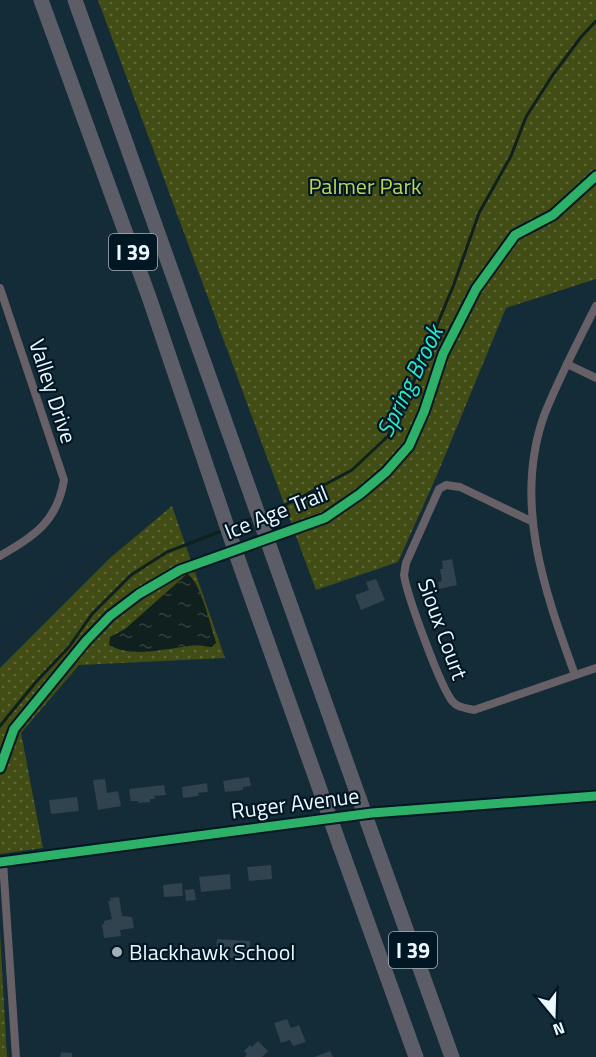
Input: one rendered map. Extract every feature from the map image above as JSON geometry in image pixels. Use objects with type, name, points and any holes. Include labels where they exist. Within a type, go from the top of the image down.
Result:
[{"type":"highway","name":"I 39","points":[[41,0],[149,297],[239,562],[416,1057]]},
{"type":"highway","name":"I 39","points":[[75,0],[452,1057]]},
{"type":"street","name":"Valley Drive","points":[[0,288],[64,480],[58,505],[42,528],[0,556]]},
{"type":"street","points":[[596,306],[545,415],[532,477],[533,522],[540,570],[548,600],[575,675],[596,668]]},
{"type":"street","points":[[567,364],[596,378]]},
{"type":"street","name":"Sioux Court","points":[[533,522],[460,487],[446,485],[439,489],[406,563],[404,575],[440,680],[452,702],[459,707],[474,710],[575,675]]},
{"type":"street","name":"Ruger Avenue","points":[[1,862],[372,813],[596,796]]},
{"type":"street","points":[[1,862],[16,1057]]},
{"type":"green space","name":"Palmer Park","points":[[98,0],[596,0],[596,279],[506,308],[437,475],[398,562],[316,590]]},
{"type":"green space","points":[[172,506],[225,658],[79,665],[21,733],[43,848],[0,854],[0,668],[110,558]]},
{"type":"green space","points":[[0,934],[7,1057],[0,1057]]},
{"type":"water","points":[[187,574],[192,578],[204,603],[216,643],[212,647],[192,645],[138,652],[109,645],[110,637],[125,629]]},
{"type":"building","points":[[452,559],[457,585],[439,589],[438,582],[442,581],[440,569],[443,569],[442,561]]},
{"type":"building","points":[[376,579],[385,600],[361,610],[355,595],[369,590],[366,582]]},
{"type":"building","points":[[249,777],[251,786],[243,787],[243,790],[225,792],[223,781]]},
{"type":"building","points":[[105,779],[107,793],[118,791],[121,806],[98,810],[93,780]]},
{"type":"building","points":[[207,783],[208,792],[183,798],[182,787]]},
{"type":"building","points":[[164,785],[166,795],[154,796],[155,799],[150,799],[150,802],[131,801],[129,789]]},
{"type":"building","points":[[77,797],[79,811],[51,814],[49,800]]},
{"type":"building","points":[[271,865],[272,879],[249,881],[247,867]]},
{"type":"building","points":[[230,874],[231,889],[201,892],[199,877]]},
{"type":"building","points":[[182,883],[183,896],[164,897],[163,885]]},
{"type":"building","points":[[194,889],[196,900],[186,901],[185,890]]},
{"type":"building","points":[[119,897],[122,916],[132,917],[134,928],[120,930],[121,936],[104,938],[102,924],[112,919],[108,901],[111,901],[110,898]]},
{"type":"building","points":[[217,939],[250,941],[249,958],[230,958],[230,951],[216,951]]},
{"type":"building","points":[[287,1019],[291,1028],[299,1025],[306,1042],[293,1046],[290,1040],[281,1043],[274,1023]]},
{"type":"building","points":[[258,1041],[268,1051],[262,1057],[245,1057],[247,1054],[244,1051]]},
{"type":"building","points":[[330,1051],[333,1057],[314,1057]]},
{"type":"building","points":[[61,1052],[72,1053],[72,1057],[60,1057]]},
{"type":"waterway","name":"Spring Brook","points":[[264,514],[352,470],[388,436],[404,405],[454,284],[479,213],[511,156],[526,117],[552,76],[596,21]]},
{"type":"waterway","name":"Spring Brook","points":[[233,526],[255,517]]},
{"type":"waterway","name":"Spring Brook","points":[[0,726],[35,683],[69,647],[92,614],[131,575],[167,552],[224,530]]},
{"type":"cycle path","name":"Ice Age Trail","points":[[0,768],[14,729],[86,641],[110,616],[139,594],[180,570],[325,518],[360,494],[386,472],[409,446],[424,412],[443,354],[476,289],[515,235],[553,215],[596,176]]},
{"type":"cycle path","points":[[0,862],[372,813],[596,796]]},
{"type":"place","name":"Blackhawk School","points":[[117,952]]}]
